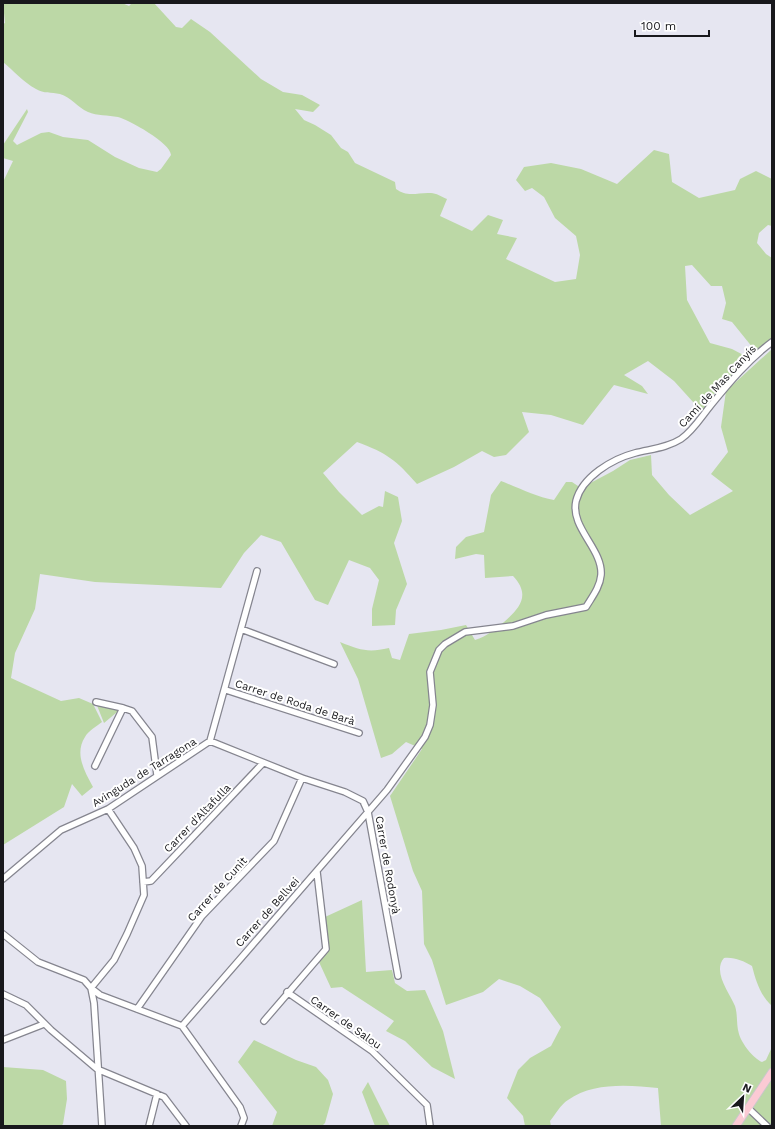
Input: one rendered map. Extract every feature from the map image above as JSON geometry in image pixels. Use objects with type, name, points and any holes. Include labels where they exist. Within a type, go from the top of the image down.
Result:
[{"type":"main road","points":[[736,1126],[772,1072]]},
{"type":"street","name":"Camí de Mas Canyís","points":[[368,812],[387,790],[425,737],[430,725],[433,706],[430,672],[439,650],[445,644],[470,631],[513,626],[546,615],[586,607],[599,586],[601,574],[597,557],[584,533],[576,511],[576,502],[582,487],[597,472],[621,458],[664,446],[680,439],[689,432],[726,387],[772,342]]},
{"type":"street","name":"Avinguda de Tarragona","points":[[3,879],[61,830],[108,809],[210,741],[226,690],[240,629],[257,571]]},
{"type":"street","points":[[240,629],[334,664]]},
{"type":"street","name":"Carrer de Roda de Barà","points":[[226,690],[359,733]]},
{"type":"street","points":[[96,702],[132,711],[152,737],[157,775]]},
{"type":"street","points":[[95,766],[123,708]]},
{"type":"street","name":"Carrer de Rodonyà","points":[[210,741],[363,801],[368,812],[398,976]]},
{"type":"street","name":"Carrer d'Altafulla","points":[[143,882],[151,880],[263,763]]},
{"type":"street","name":"Carrer de Cunit","points":[[137,1009],[202,916],[274,841],[302,778]]},
{"type":"street","points":[[91,988],[114,960],[144,895],[142,866],[134,848],[108,809]]},
{"type":"street","name":"Carrer de Bellvei","points":[[182,1026],[241,956],[317,872],[368,812]]},
{"type":"street","points":[[264,1021],[287,992],[326,949],[317,872]]},
{"type":"street","points":[[3,934],[38,962],[84,980],[100,995],[182,1026],[240,1107],[244,1118],[241,1126]]},
{"type":"street","points":[[91,988],[94,1003],[97,1069],[102,1126]]},
{"type":"street","name":"Carrer de Salou","points":[[287,992],[372,1051],[427,1105],[430,1126]]},
{"type":"street","points":[[3,994],[26,1005],[44,1024],[97,1069],[164,1097],[186,1126]]},
{"type":"street","points":[[3,1040],[44,1024]]},
{"type":"street","points":[[149,1126],[157,1094]]},
{"type":"street","points":[[748,1108],[767,1126]]},
{"type":"green space","points":[[3,3],[122,3],[129,6],[132,3],[154,3],[176,27],[182,28],[191,19],[210,32],[261,79],[283,92],[302,95],[320,105],[313,112],[295,109],[304,120],[331,135],[341,148],[348,152],[355,163],[395,182],[396,189],[400,192],[409,194],[433,193],[447,199],[440,216],[472,231],[488,215],[503,220],[497,234],[517,238],[506,259],[555,282],[576,279],[580,255],[576,236],[555,218],[544,197],[532,188],[525,191],[516,180],[524,167],[551,163],[581,169],[617,184],[654,150],[669,154],[672,182],[699,198],[735,190],[740,179],[756,171],[772,179],[772,226],[768,225],[759,233],[757,243],[766,254],[772,258],[772,343],[757,353],[732,322],[722,319],[726,303],[722,286],[711,286],[692,265],[685,266],[687,300],[710,343],[732,349],[751,359],[716,391],[703,413],[674,381],[648,361],[624,375],[642,386],[648,394],[614,385],[583,425],[551,415],[522,412],[529,432],[506,455],[494,457],[482,451],[454,467],[417,484],[397,463],[390,458],[357,442],[323,473],[339,492],[362,515],[379,506],[383,507],[385,491],[398,497],[402,521],[394,543],[407,584],[396,610],[395,625],[372,626],[372,609],[379,580],[370,568],[349,560],[328,605],[315,600],[281,542],[261,535],[244,553],[221,588],[95,582],[40,574],[35,609],[15,653],[11,678],[61,701],[79,698],[93,704],[102,722],[86,735],[80,750],[84,769],[93,787],[82,796],[72,784],[64,807],[3,845],[3,182],[13,161],[3,158],[3,145],[27,109],[28,112],[13,141],[17,145],[41,133],[49,132],[63,137],[88,140],[115,157],[139,168],[157,172],[171,155],[164,144],[140,127],[118,117],[88,112],[64,95],[39,91],[27,83],[3,62],[3,24],[5,23]]},
{"type":"green space","points":[[772,349],[772,1006],[761,992],[752,966],[732,958],[724,958],[720,970],[723,982],[735,1006],[738,1031],[745,1046],[762,1062],[766,1060],[772,1047],[772,1126],[661,1126],[658,1088],[612,1086],[589,1090],[578,1094],[565,1102],[550,1121],[551,1126],[525,1126],[523,1116],[507,1098],[518,1070],[530,1058],[551,1046],[561,1027],[540,998],[520,986],[499,979],[483,992],[446,1005],[432,960],[424,944],[422,891],[413,871],[390,796],[422,749],[406,742],[392,754],[381,758],[358,679],[340,642],[364,650],[389,648],[392,658],[400,660],[409,634],[466,625],[475,640],[483,637],[515,612],[519,606],[522,595],[521,589],[513,576],[485,578],[484,555],[476,554],[455,559],[456,547],[466,537],[484,532],[491,495],[501,481],[534,495],[554,500],[566,482],[572,482],[581,488],[630,460],[651,455],[652,475],[669,495],[690,515],[733,491],[711,474],[728,452],[721,427],[726,391]]},
{"type":"green space","points":[[96,703],[122,708],[104,723]]},
{"type":"green space","points":[[362,900],[366,972],[392,970],[395,983],[407,991],[425,990],[443,1031],[455,1079],[432,1067],[405,1041],[386,1031],[394,1021],[342,987],[331,988],[319,962],[328,951],[325,917]]},
{"type":"green space","points":[[254,1040],[296,1060],[316,1067],[328,1080],[333,1094],[325,1123],[322,1126],[272,1126],[277,1112],[238,1062]]},
{"type":"green space","points":[[3,1067],[43,1070],[66,1081],[67,1099],[63,1124],[61,1126],[3,1126]]},
{"type":"green space","points":[[368,1082],[390,1126],[375,1126],[362,1092]]}]
